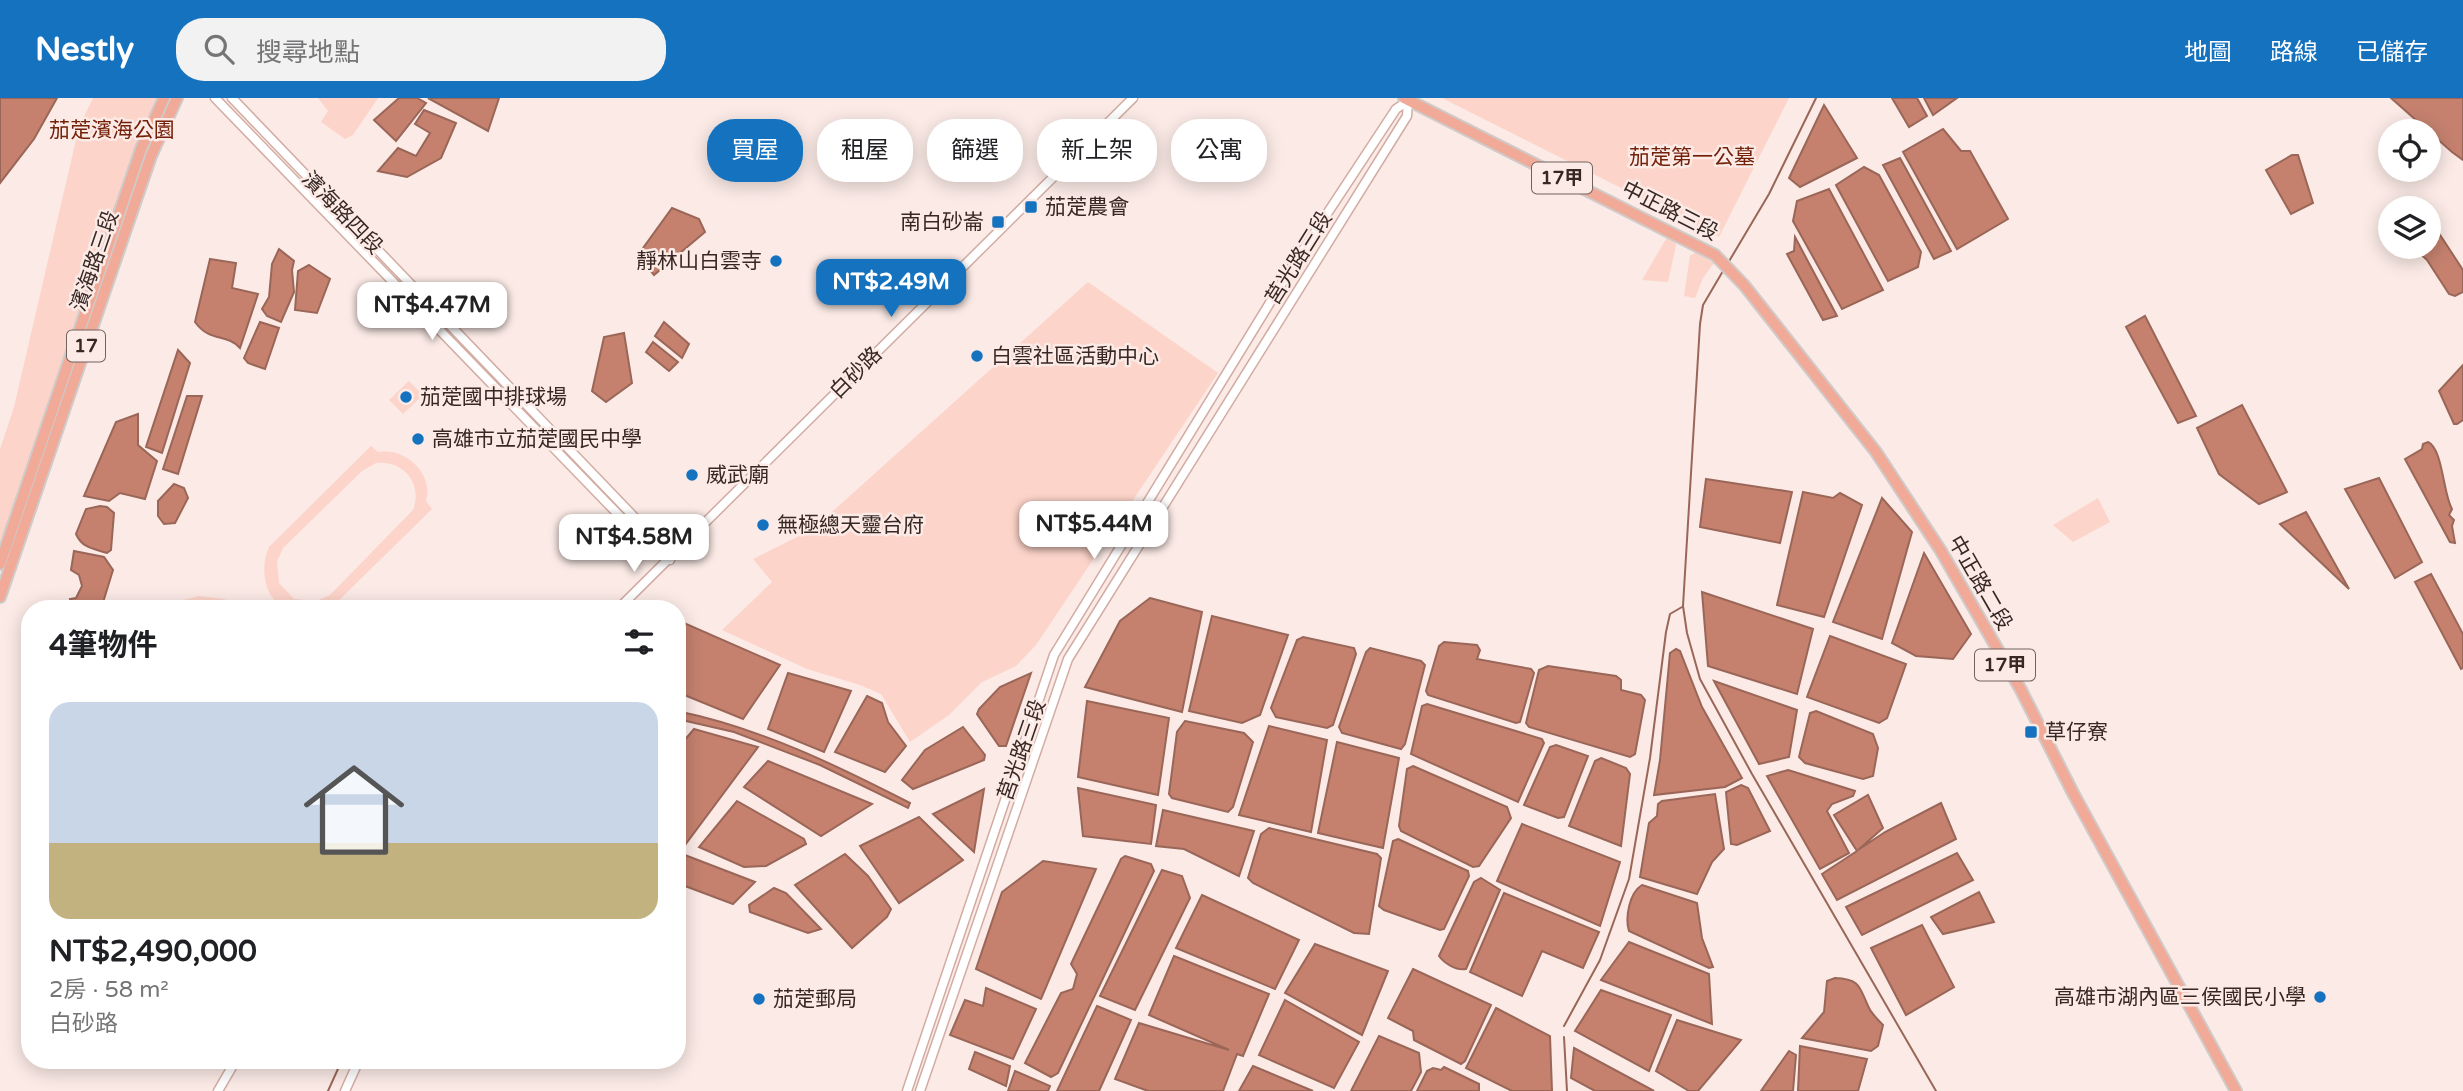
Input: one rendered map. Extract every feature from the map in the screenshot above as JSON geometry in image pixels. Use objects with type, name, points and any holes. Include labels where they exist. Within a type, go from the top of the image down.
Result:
[{"type":"main road","name":"濱海路三段","points":[[0,597],[141,149],[164,98]]},
{"type":"main road","name":"濱海路三段","points":[[0,565],[43,458],[151,156],[177,98]]},
{"type":"main road","name":"中正路三段","points":[[1406,99],[1719,259],[1729,268]]},
{"type":"main road","name":"中正路二段","points":[[1729,268],[1876,452],[1941,551],[2021,690],[2073,793],[2236,1091]]},
{"type":"street","name":"濱海路四段","points":[[215,98],[654,551],[670,560]]},
{"type":"street","name":"濱海路四段","points":[[232,98],[608,489],[661,545],[670,560]]},
{"type":"street","name":"白砂路","points":[[628,600],[1133,98]]},
{"type":"street","name":"莒光路三段","points":[[907,1091],[1054,655],[1290,270],[1396,109],[1406,99]]},
{"type":"street","name":"莒光路三段","points":[[920,1091],[1068,659],[1407,116],[1406,99]]},
{"type":"street","points":[[218,1091],[231,1069]]},
{"type":"street","points":[[345,1091],[355,1069]]},
{"type":"green space","name":"茄萣濱海公園","points":[[93,98],[159,98],[132,158],[0,553],[0,449],[14,407],[79,127]]},
{"type":"green space","points":[[318,98],[378,98],[353,135],[345,139],[321,122],[328,111]]},
{"type":"green space","name":"茄萣第一公墓","points":[[1442,98],[1789,98],[1719,237]]},
{"type":"green space","points":[[1666,239],[1675,241],[1676,245],[1668,282],[1642,280]]},
{"type":"green space","points":[[1696,252],[1714,263],[1703,278],[1695,298],[1684,296],[1690,256]]},
{"type":"green space","points":[[1088,282],[1218,373],[1036,645],[1016,666],[982,682],[949,715],[910,742],[881,694],[807,669],[722,630],[772,582],[753,559],[813,529]]},
{"type":"green space","name":"茄萣國中排球場","points":[[409,381],[423,395],[403,414],[389,400]]},
{"type":"green space","points":[[371,446],[378,452],[407,458],[415,464],[426,481],[426,501],[432,509],[339,600],[318,600],[330,595],[413,510],[413,483],[403,470],[395,465],[376,463],[362,471],[283,548],[277,561],[279,583],[294,599],[305,600],[275,600],[264,574],[269,547]]},
{"type":"green space","points":[[2098,498],[2110,522],[2073,542],[2053,525]]},
{"type":"green space","points":[[199,596],[226,600],[184,600]]},
{"type":"shaded area","points":[[0,98],[57,98],[34,139],[0,183]]},
{"type":"shaded area","points":[[399,98],[417,98],[426,103],[396,141],[374,120]]},
{"type":"shaded area","points":[[428,98],[499,98],[488,131]]},
{"type":"shaded area","points":[[1892,98],[1917,98],[1927,116],[1909,127]]},
{"type":"shaded area","points":[[1924,98],[1957,98],[1933,115]]},
{"type":"shaded area","points":[[2391,98],[2463,98],[2463,160],[2441,142],[2441,119],[2415,119]]},
{"type":"shaded area","points":[[1824,105],[1857,158],[1800,187],[1789,178]]},
{"type":"shaded area","points":[[424,110],[456,123],[441,158],[407,177],[378,171],[398,148],[416,156],[430,133],[415,124]]},
{"type":"shaded area","points":[[1943,129],[1961,151],[1970,151],[2008,219],[1957,249],[1903,152]]},
{"type":"shaded area","points":[[2292,155],[2298,155],[2313,203],[2291,214],[2266,170]]},
{"type":"shaded area","points":[[1900,158],[1951,251],[1934,259],[1883,165]]},
{"type":"shaded area","points":[[1864,167],[1879,175],[1921,252],[1918,267],[1888,281],[1836,185]]},
{"type":"shaded area","points":[[1829,189],[1883,290],[1842,309],[1793,221],[1797,201]]},
{"type":"shaded area","points":[[672,208],[699,219],[705,232],[654,275],[638,255]]},
{"type":"shaded area","points":[[2441,236],[2463,270],[2463,292],[2455,296],[2449,294],[2427,260],[2441,259]]},
{"type":"shaded area","points":[[1795,237],[1837,316],[1823,320],[1787,254],[1794,251]]},
{"type":"shaded area","points":[[279,249],[294,261],[294,292],[281,322],[267,316],[262,309],[269,297],[272,264]]},
{"type":"shaded area","points":[[210,259],[236,263],[232,288],[258,294],[240,348],[235,343],[212,336],[195,322]]},
{"type":"shaded area","points":[[309,265],[330,279],[317,313],[295,310],[298,271]]},
{"type":"shaded area","points":[[2145,316],[2196,416],[2178,423],[2126,327]]},
{"type":"shaded area","points":[[260,322],[279,328],[265,369],[248,363],[244,358]]},
{"type":"shaded area","points":[[664,322],[689,344],[682,358],[655,336]]},
{"type":"shaded area","points":[[624,333],[632,383],[606,402],[592,391],[604,337]]},
{"type":"shaded area","points":[[653,342],[678,362],[669,371],[646,352]]},
{"type":"shaded area","points":[[178,350],[190,363],[162,453],[146,447]]},
{"type":"shaded area","points":[[2463,365],[2463,420],[2454,424],[2439,391]]},
{"type":"shaded area","points":[[187,396],[202,396],[178,474],[163,469]]},
{"type":"shaded area","points":[[2242,405],[2287,492],[2259,504],[2219,474],[2197,428]]},
{"type":"shaded area","points":[[138,414],[138,445],[157,461],[145,499],[120,493],[109,501],[84,496],[116,422]]},
{"type":"shaded area","points":[[2428,442],[2433,446],[2440,462],[2452,509],[2449,515],[2454,520],[2452,526],[2455,543],[2450,542],[2405,459]]},
{"type":"shaded area","points":[[2379,478],[2422,562],[2395,578],[2345,489]]},
{"type":"shaded area","points":[[1706,479],[1792,492],[1780,543],[1700,527]]},
{"type":"shaded area","points":[[174,484],[184,488],[188,498],[175,523],[164,524],[158,516],[158,501]]},
{"type":"shaded area","points":[[1803,492],[1833,498],[1840,493],[1862,505],[1824,617],[1777,605]]},
{"type":"shaded area","points":[[1882,498],[1912,532],[1882,639],[1833,622]]},
{"type":"shaded area","points":[[107,507],[114,513],[111,550],[107,553],[85,545],[76,534],[86,509]]},
{"type":"shaded area","points":[[2306,512],[2349,589],[2280,524]]},
{"type":"shaded area","points":[[74,551],[104,557],[113,570],[104,600],[70,600],[76,598],[82,586],[79,575],[71,570]]},
{"type":"shaded area","points":[[1924,553],[1971,634],[1953,659],[1916,656],[1892,643]]},
{"type":"shaded area","points":[[2431,574],[2463,634],[2461,669],[2415,582]]},
{"type":"shaded area","points":[[1702,592],[1813,629],[1797,694],[1708,666]]},
{"type":"shaded area","points":[[1150,598],[1202,612],[1182,712],[1085,687],[1120,621]]},
{"type":"shaded area","points":[[1212,616],[1288,635],[1260,715],[1242,723],[1189,711]]},
{"type":"shaded area","points":[[686,624],[780,665],[743,719],[686,696]]},
{"type":"shaded area","points":[[1830,636],[1906,664],[1887,718],[1879,723],[1807,697]]},
{"type":"shaded area","points":[[1303,637],[1354,648],[1356,654],[1333,725],[1327,728],[1276,717],[1271,708],[1297,640]]},
{"type":"shaded area","points":[[1444,642],[1477,645],[1480,650],[1477,659],[1531,669],[1534,673],[1520,722],[1428,695],[1426,691],[1439,646]]},
{"type":"shaded area","points":[[1370,648],[1421,661],[1425,665],[1405,744],[1401,749],[1342,733],[1339,727],[1366,652]]},
{"type":"shaded area","points":[[1676,649],[1680,651],[1702,707],[1742,778],[1725,787],[1654,795],[1670,653]]},
{"type":"shaded area","points":[[1548,666],[1616,676],[1621,680],[1621,690],[1641,695],[1645,700],[1635,754],[1630,757],[1529,727],[1526,723],[1539,670]]},
{"type":"shaded area","points":[[788,673],[851,691],[824,752],[768,729]]},
{"type":"shaded area","points":[[1031,673],[1006,746],[999,746],[977,714],[979,709],[1000,687]]},
{"type":"shaded area","points":[[1714,681],[1797,710],[1789,757],[1759,764]]},
{"type":"shaded area","points":[[867,696],[882,703],[888,722],[906,746],[885,772],[835,752]]},
{"type":"shaded area","points":[[1087,701],[1169,718],[1158,795],[1078,777]]},
{"type":"shaded area","points":[[1427,704],[1542,739],[1544,743],[1518,802],[1411,754],[1422,706]]},
{"type":"shaded area","points":[[1816,711],[1873,734],[1878,748],[1873,776],[1863,779],[1805,763],[1799,757],[1810,713]]},
{"type":"shaded area","points":[[686,713],[738,727],[797,749],[910,803],[908,808],[820,765],[734,732],[686,721]]},
{"type":"shaded area","points":[[1185,721],[1244,733],[1253,742],[1233,807],[1228,812],[1172,798],[1169,794],[1177,732]]},
{"type":"shaded area","points":[[1269,726],[1327,740],[1311,832],[1239,815]]},
{"type":"shaded area","points":[[963,727],[985,755],[984,760],[913,789],[902,780],[925,750]]},
{"type":"shaded area","points":[[694,729],[758,747],[686,844],[686,738]]},
{"type":"shaded area","points":[[1337,742],[1399,758],[1383,848],[1318,833]]},
{"type":"shaded area","points":[[1556,745],[1588,756],[1564,817],[1558,818],[1524,805],[1550,747]]},
{"type":"shaded area","points":[[1601,758],[1626,768],[1630,774],[1621,846],[1569,826],[1595,761]]},
{"type":"shaded area","points":[[768,761],[872,804],[821,836],[744,787]]},
{"type":"shaded area","points":[[1413,766],[1507,807],[1511,818],[1479,866],[1473,867],[1401,831],[1399,826],[1407,769]]},
{"type":"shaded area","points":[[1788,770],[1855,791],[1853,796],[1832,804],[1827,811],[1849,853],[1820,869],[1767,776]]},
{"type":"shaded area","points":[[1741,785],[1748,788],[1770,831],[1737,845],[1731,844],[1726,792]]},
{"type":"shaded area","points":[[1078,788],[1156,805],[1151,844],[1083,836]]},
{"type":"shaded area","points":[[984,789],[974,852],[933,814]]},
{"type":"shaded area","points":[[1715,794],[1724,849],[1712,862],[1697,894],[1640,877],[1649,823],[1657,816],[1658,804],[1662,801]]},
{"type":"shaded area","points":[[1868,795],[1883,828],[1858,850],[1885,832],[1941,803],[1956,839],[1837,900],[1822,874],[1857,851],[1834,815]]},
{"type":"shaded area","points":[[737,801],[804,839],[806,844],[766,866],[744,867],[699,847]]},
{"type":"shaded area","points":[[1163,810],[1254,831],[1239,876],[1184,849],[1156,846]]},
{"type":"shaded area","points":[[919,817],[963,860],[899,903],[860,846]]},
{"type":"shaded area","points":[[1522,824],[1620,862],[1600,926],[1497,881]]},
{"type":"shaded area","points":[[1269,828],[1377,854],[1381,858],[1369,934],[1354,933],[1253,883],[1248,878],[1261,834]]},
{"type":"shaded area","points":[[1398,839],[1468,871],[1469,876],[1444,929],[1440,930],[1379,906],[1393,841]]},
{"type":"shaded area","points":[[1957,853],[1973,880],[1862,935],[1846,907]]},
{"type":"shaded area","points":[[845,854],[868,876],[891,909],[887,917],[852,948],[795,885]]},
{"type":"shaded area","points":[[686,855],[755,882],[733,904],[686,886]]},
{"type":"shaded area","points":[[1125,856],[1151,864],[1154,871],[1058,1073],[1051,1077],[1025,1063],[1061,993],[1073,989],[1077,974],[1071,964],[1121,859]]},
{"type":"shaded area","points":[[1043,861],[1096,869],[1041,999],[976,969],[1002,892]]},
{"type":"shaded area","points":[[1162,870],[1182,876],[1190,898],[1135,1010],[1100,996]]},
{"type":"shaded area","points":[[1481,878],[1500,890],[1466,969],[1454,968],[1439,956],[1474,882]]},
{"type":"shaded area","points":[[1642,885],[1697,903],[1702,938],[1713,967],[1709,968],[1629,931],[1629,906]]},
{"type":"shaded area","points":[[774,888],[786,893],[821,929],[808,933],[750,912],[749,905]]},
{"type":"shaded area","points":[[1979,892],[1994,922],[1943,934],[1931,917]]},
{"type":"shaded area","points":[[1504,893],[1599,932],[1583,968],[1542,951],[1522,996],[1470,972]]},
{"type":"shaded area","points":[[1202,895],[1299,940],[1275,989],[1176,948]]},
{"type":"shaded area","points":[[1922,925],[1954,987],[1906,1015],[1871,948]]},
{"type":"shaded area","points":[[1629,942],[1709,974],[1712,1024],[1601,980]]},
{"type":"shaded area","points":[[1315,944],[1388,971],[1362,1035],[1285,993]]},
{"type":"shaded area","points":[[1174,956],[1269,994],[1243,1056],[1237,1054],[1223,1091],[1148,1091],[1115,1079],[1139,1023],[1229,1050],[1149,1015]]},
{"type":"shaded area","points":[[1413,969],[1491,1005],[1465,1061],[1461,1064],[1414,1040],[1413,1031],[1388,1018]]},
{"type":"shaded area","points":[[1835,978],[1855,982],[1870,1010],[1883,1025],[1878,1046],[1871,1051],[1802,1038],[1824,1012],[1827,981]]},
{"type":"shaded area","points":[[986,988],[1036,1009],[1013,1059],[950,1035],[965,1000],[983,1006]]},
{"type":"shaded area","points":[[1601,990],[1671,1015],[1649,1071],[1575,1031]]},
{"type":"shaded area","points":[[1285,1000],[1359,1042],[1334,1088],[1259,1055]]},
{"type":"shaded area","points":[[1097,1006],[1131,1020],[1099,1091],[1057,1091]]},
{"type":"shaded area","points":[[1496,1008],[1550,1036],[1552,1091],[1512,1091],[1466,1068]]},
{"type":"shaded area","points":[[1677,1020],[1741,1040],[1698,1091],[1689,1091],[1656,1071]]},
{"type":"shaded area","points":[[1379,1036],[1419,1053],[1421,1072],[1411,1091],[1351,1091]]},
{"type":"shaded area","points":[[1800,1046],[1867,1059],[1858,1091],[1798,1091]]},
{"type":"shaded area","points":[[1574,1048],[1654,1091],[1595,1091],[1571,1078]]},
{"type":"shaded area","points":[[1789,1051],[1796,1055],[1793,1091],[1761,1091]]},
{"type":"shaded area","points":[[975,1052],[1010,1066],[1006,1086],[969,1069]]},
{"type":"shaded area","points":[[1253,1066],[1313,1091],[1239,1091]]},
{"type":"shaded area","points":[[1444,1067],[1479,1084],[1479,1091],[1417,1091],[1427,1071],[1433,1068],[1441,1070]]},
{"type":"shaded area","points":[[1015,1071],[1050,1086],[1048,1091],[1008,1091]]},
{"type":"waterway","points":[[1728,263],[1769,194],[1816,98]]},
{"type":"waterway","points":[[1723,271],[1703,305],[1700,324],[1683,606],[1687,633],[1700,679],[1936,1091]]},
{"type":"waterway","points":[[1564,1026],[1600,960],[1629,879],[1650,758],[1666,632],[1670,614],[1682,607]]},
{"type":"waterway","points":[[1564,1037],[1567,1091]]},
{"type":"waterway","points":[[328,1091],[338,1069]]},
{"type":"place","name":"茄萣農會","points":[[1031,207]]},
{"type":"place","name":"南白砂崙","points":[[998,222]]},
{"type":"place","name":"靜林山白雲寺","points":[[776,261]]},
{"type":"place","name":"白雲社區活動中心","points":[[977,356]]},
{"type":"place","name":"茄萣國中排球場","points":[[406,397]]},
{"type":"place","name":"高雄市立茄萣國民中學","points":[[418,439]]},
{"type":"place","name":"威武廟","points":[[692,475]]},
{"type":"place","name":"無極總天靈台府","points":[[763,525]]},
{"type":"place","name":"草仔寮","points":[[2031,732]]},
{"type":"place","name":"高雄市湖內區三侯國民小學","points":[[2320,997]]},
{"type":"place","name":"茄萣郵局","points":[[759,999]]}]
